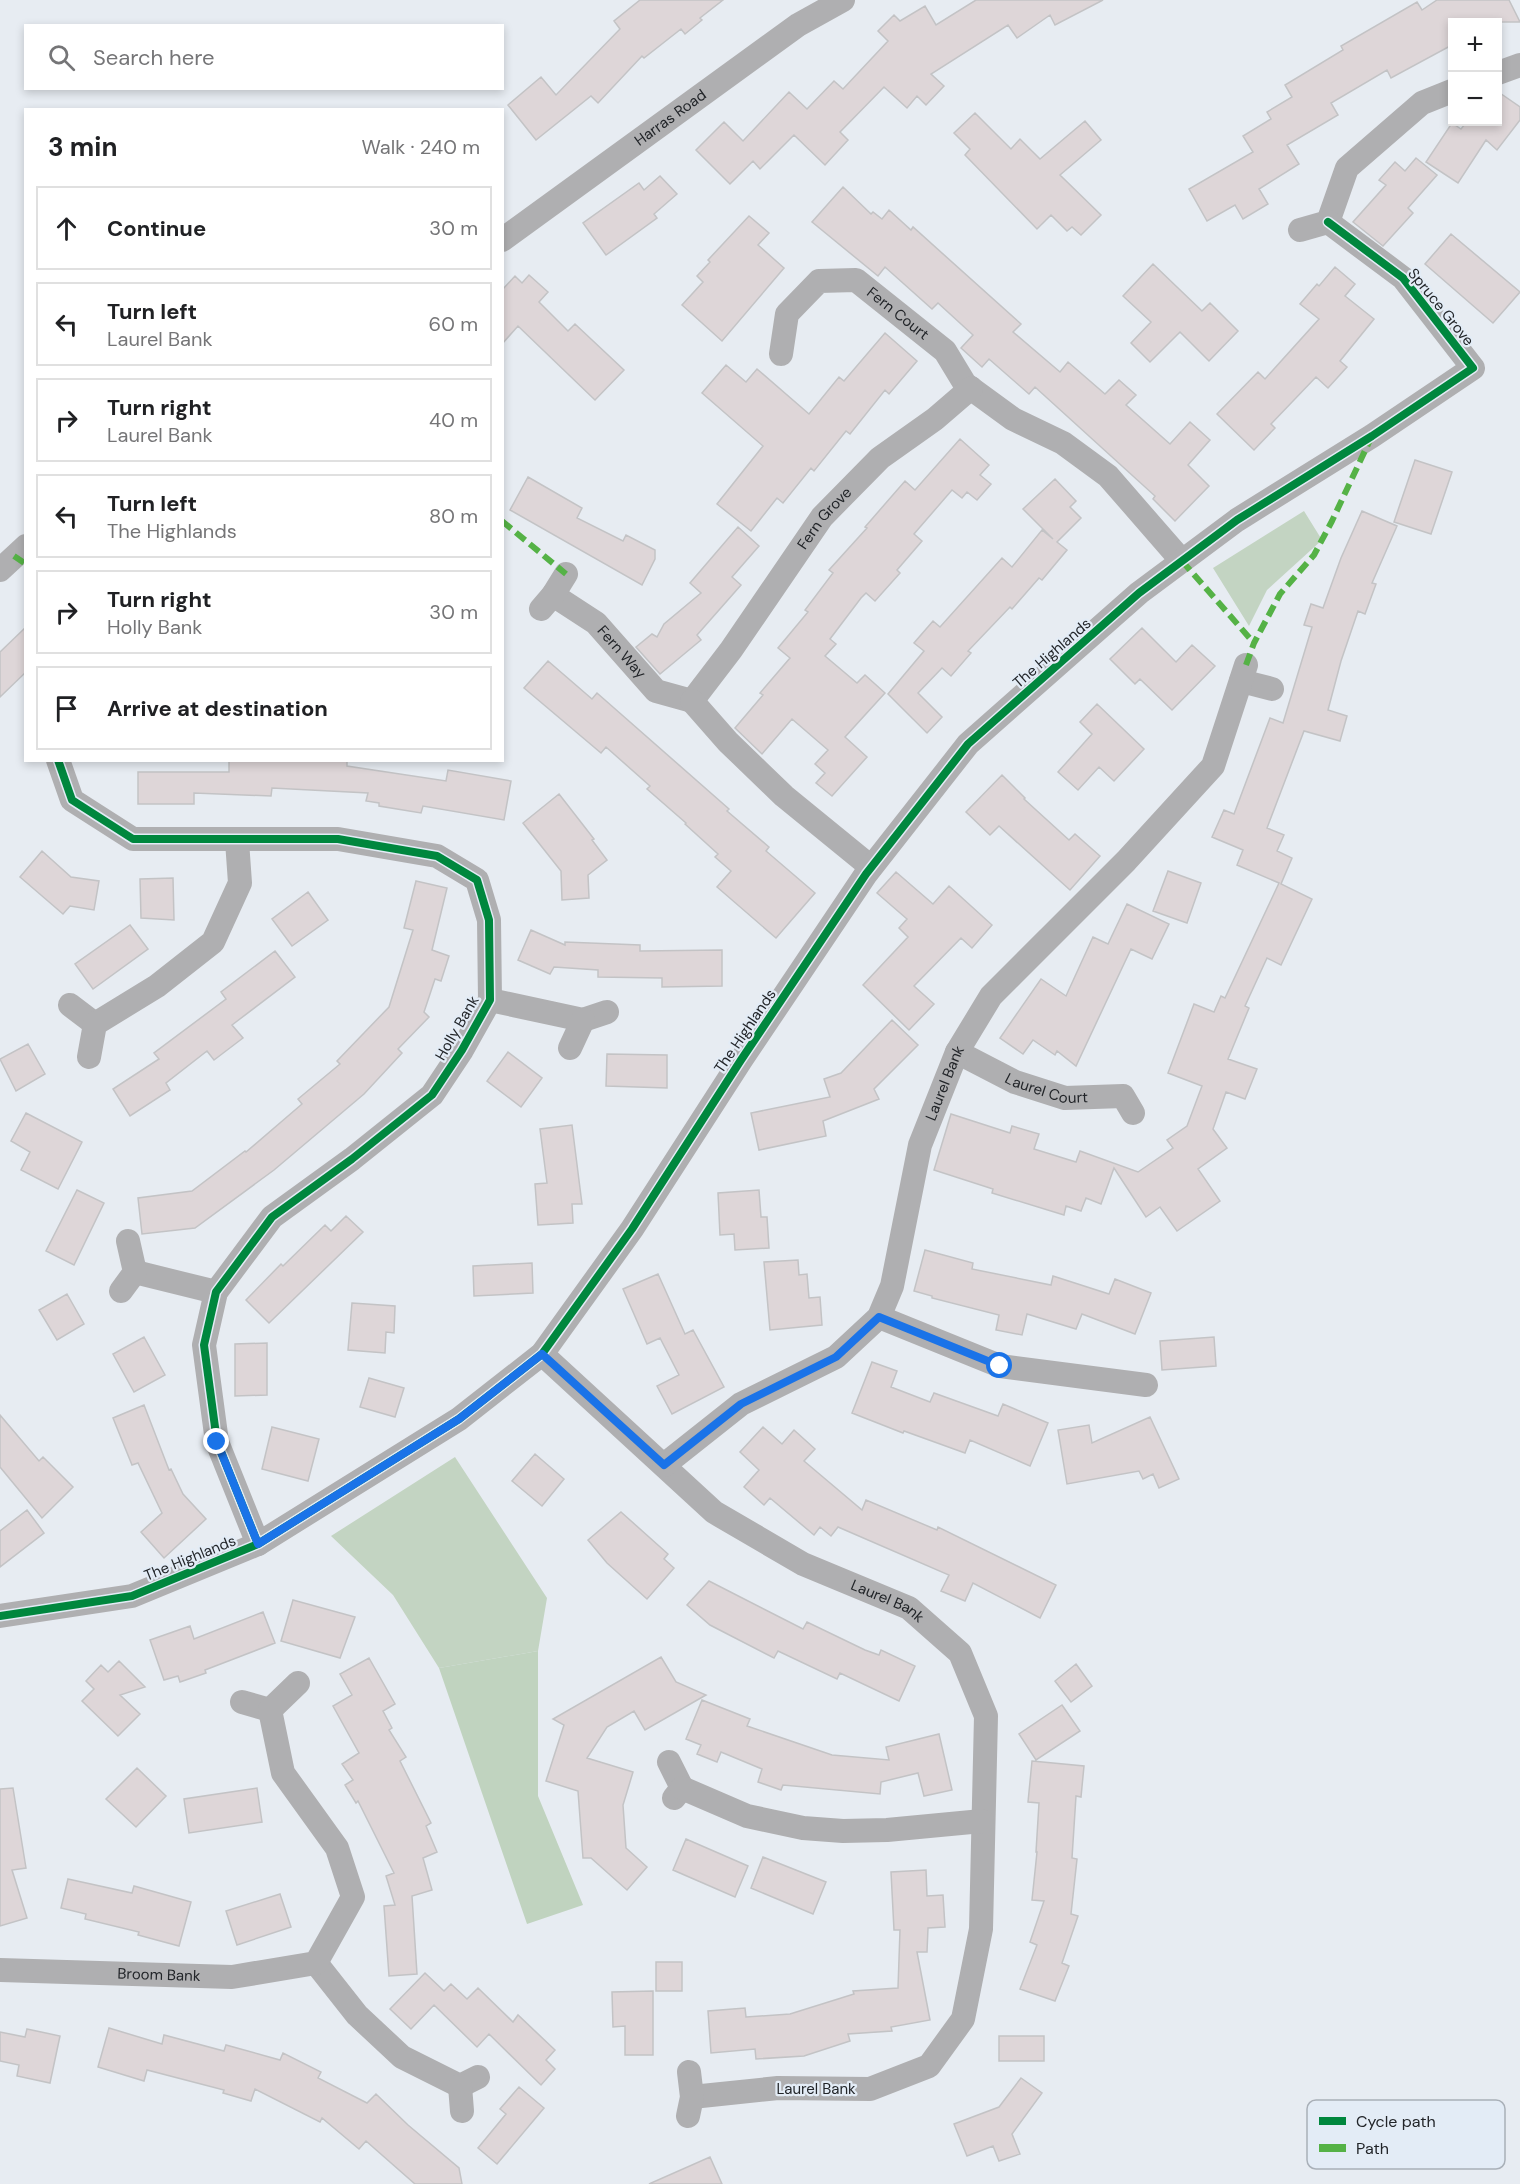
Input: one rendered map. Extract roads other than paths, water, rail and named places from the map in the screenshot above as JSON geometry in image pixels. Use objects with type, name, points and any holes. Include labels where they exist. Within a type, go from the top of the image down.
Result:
[{"type":"street","name":"Harras Road","points":[[504,239],[798,25],[843,0]]},
{"type":"street","points":[[1502,72],[1520,65]]},
{"type":"street","points":[[1300,230],[1328,222],[1347,168],[1422,103],[1448,93]]},
{"type":"street","name":"Spruce Grove","points":[[1328,222],[1403,278],[1473,368]]},
{"type":"street","name":"Fern Court","points":[[781,354],[786,314],[819,280],[856,280],[945,351],[965,384],[971,388]]},
{"type":"street","name":"The Highlands","points":[[0,1616],[132,1596],[258,1544],[459,1419],[542,1354],[632,1229],[741,1060],[871,867],[968,744],[1139,593],[1237,520],[1372,436],[1473,368]]},
{"type":"street","points":[[971,388],[1013,419],[1064,443],[1108,476],[1182,561]]},
{"type":"street","name":"Fern Grove","points":[[692,701],[764,604],[822,518],[880,458],[935,419],[971,388]]},
{"type":"street","points":[[0,570],[24,548]]},
{"type":"street","name":"Fern Way","points":[[566,574],[547,602],[596,623],[656,691],[692,701]]},
{"type":"street","name":"Laurel Bank","points":[[664,1465],[741,1404],[836,1357],[879,1317],[892,1286],[920,1145],[957,1052],[991,996],[1126,861],[1213,766],[1244,673],[1272,689]]},
{"type":"street","points":[[692,701],[728,742],[784,796],[871,867]]},
{"type":"street","name":"Holly Bank","points":[[59,762],[72,800],[133,839],[237,841],[338,839],[437,856],[477,880],[489,920],[490,1000],[462,1050],[432,1095],[352,1159],[272,1217],[216,1292],[204,1346],[217,1442],[258,1544]]},
{"type":"street","points":[[89,1057],[95,1024],[157,986],[213,942],[240,883],[237,841]]},
{"type":"street","name":"Holly Bank","points":[[490,1000],[583,1020]]},
{"type":"street","points":[[70,1005],[95,1024]]},
{"type":"street","points":[[570,1048],[583,1020],[607,1012]]},
{"type":"street","name":"Laurel Court","points":[[957,1052],[1015,1082],[1065,1098],[1123,1096],[1133,1113]]},
{"type":"street","points":[[128,1241],[128,1282],[216,1292]]},
{"type":"street","points":[[879,1317],[1000,1366],[1146,1385]]},
{"type":"street","name":"Laurel Bank","points":[[542,1354],[714,1512],[803,1564],[909,1608],[960,1653],[986,1716],[981,1929],[963,2019],[930,2066],[870,2089],[778,2088],[690,2106],[689,2072]]},
{"type":"street","points":[[270,1710],[298,1683]]},
{"type":"street","points":[[242,1702],[270,1710]]},
{"type":"street","points":[[270,1710],[283,1773],[337,1848],[353,1897],[316,1964],[357,2015],[402,2057],[469,2081],[462,2111]]},
{"type":"street","points":[[669,1762],[678,1793],[747,1816],[803,1828],[843,1831],[887,1830],[982,1821]]},
{"type":"street","name":"Broom Bank","points":[[0,1971],[232,1977],[316,1964]]}]
